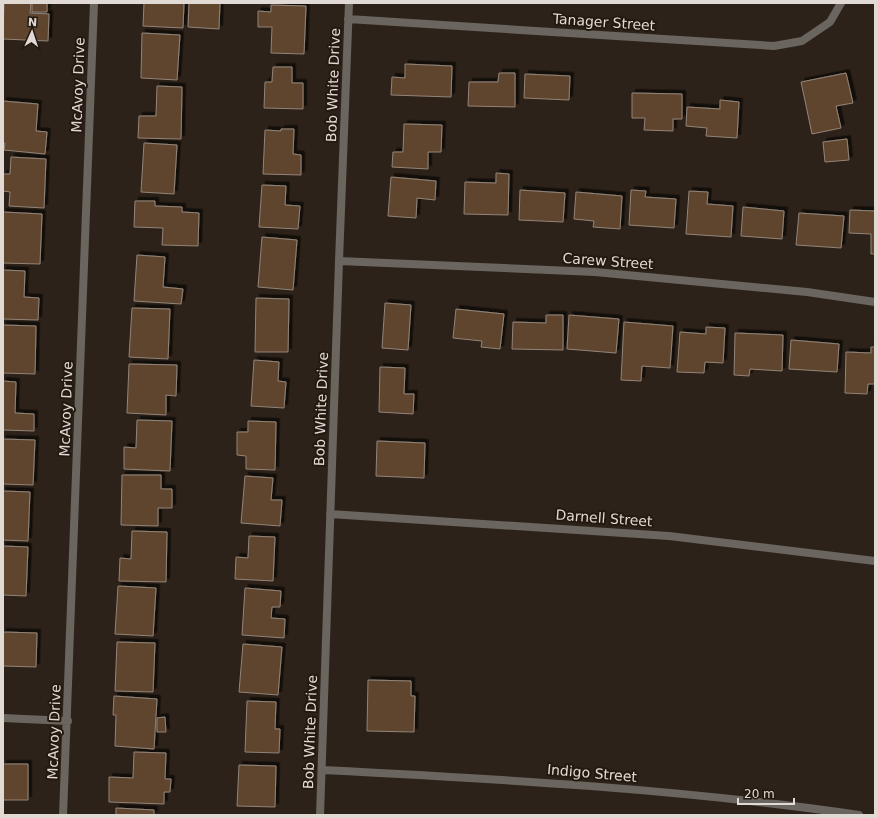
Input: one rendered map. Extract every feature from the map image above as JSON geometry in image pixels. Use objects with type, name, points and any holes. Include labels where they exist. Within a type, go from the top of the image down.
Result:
[{"type":"street","name":"McAvoy Drive","points":[[63,815],[68,721],[94,3]]},
{"type":"street","name":"Bob White Drive","points":[[320,815],[349,3]]},
{"type":"street","name":"Tanager Street","points":[[348,19],[774,46],[802,41],[830,22],[841,3]]},
{"type":"street","name":"Carew Street","points":[[339,261],[595,272],[807,292],[875,302]]},
{"type":"street","name":"Darnell Street","points":[[330,514],[669,536],[875,561]]},
{"type":"street","points":[[3,718],[68,721]]},
{"type":"street","name":"Indigo Street","points":[[322,770],[616,787],[809,808],[859,815]]},
{"type":"building","points":[[4,3],[31,3],[30,13],[49,14],[48,41],[3,39]]},
{"type":"building","points":[[32,3],[47,3],[47,12],[32,12]]},
{"type":"building","points":[[144,3],[184,3],[183,28],[143,26]]},
{"type":"building","points":[[189,3],[220,3],[219,29],[188,27]]},
{"type":"building","points":[[271,5],[306,6],[304,54],[271,53],[272,27],[258,27],[258,11],[271,12]]},
{"type":"building","points":[[142,33],[180,35],[177,80],[141,78]]},
{"type":"building","points":[[405,64],[452,66],[451,97],[391,95],[392,77],[405,78]]},
{"type":"building","points":[[273,67],[292,67],[292,83],[303,83],[303,109],[264,108],[265,82],[272,82]]},
{"type":"building","points":[[499,73],[515,73],[515,107],[468,106],[469,82],[498,82]]},
{"type":"building","points":[[846,73],[853,103],[836,106],[841,128],[812,134],[801,82]]},
{"type":"building","points":[[525,74],[570,76],[569,100],[524,98]]},
{"type":"building","points":[[157,86],[182,87],[181,139],[138,138],[139,116],[156,116]]},
{"type":"building","points":[[632,93],[682,94],[682,119],[673,119],[673,131],[644,130],[645,118],[632,118]]},
{"type":"building","points":[[720,100],[739,102],[737,138],[706,136],[707,128],[686,126],[687,107],[720,109]]},
{"type":"building","points":[[3,101],[38,104],[36,131],[47,132],[45,154],[4,150]]},
{"type":"building","points":[[404,124],[442,125],[441,152],[428,152],[428,169],[392,167],[393,152],[403,152]]},
{"type":"building","points":[[281,129],[294,129],[293,154],[301,155],[301,175],[263,174],[265,130],[281,131]]},
{"type":"building","points":[[847,139],[849,160],[825,162],[823,142]]},
{"type":"building","points":[[144,143],[177,145],[174,194],[141,192]]},
{"type":"building","points":[[11,157],[46,159],[44,208],[9,206],[10,192],[3,191],[3,174],[10,174]]},
{"type":"building","points":[[496,173],[509,174],[508,215],[464,214],[465,182],[496,183]]},
{"type":"building","points":[[391,177],[436,181],[435,200],[417,198],[416,218],[388,216]]},
{"type":"building","points":[[262,185],[286,186],[285,205],[300,206],[298,229],[259,227]]},
{"type":"building","points":[[520,190],[565,193],[563,222],[519,220]]},
{"type":"building","points":[[631,190],[646,191],[645,197],[676,199],[674,228],[629,225]]},
{"type":"building","points":[[689,191],[708,192],[707,204],[733,206],[731,237],[686,234]]},
{"type":"building","points":[[576,192],[622,196],[620,229],[593,227],[594,221],[574,219]]},
{"type":"building","points":[[135,201],[155,201],[155,206],[182,207],[182,212],[199,213],[198,246],[162,245],[163,228],[134,227]]},
{"type":"building","points":[[743,207],[784,211],[782,239],[741,236]]},
{"type":"building","points":[[850,210],[875,211],[875,254],[871,254],[871,234],[849,233]]},
{"type":"building","points":[[3,212],[42,214],[40,264],[3,263]]},
{"type":"building","points":[[799,213],[844,216],[841,248],[796,245]]},
{"type":"building","points":[[262,237],[297,240],[293,290],[258,287]]},
{"type":"building","points":[[137,255],[165,257],[163,287],[183,289],[181,304],[134,301]]},
{"type":"building","points":[[3,270],[25,271],[24,297],[39,298],[38,320],[3,319]]},
{"type":"building","points":[[256,298],[289,299],[288,352],[255,352]]},
{"type":"building","points":[[385,303],[411,305],[408,350],[382,348]]},
{"type":"building","points":[[132,308],[170,309],[168,359],[129,357]]},
{"type":"building","points":[[456,309],[504,314],[500,349],[481,347],[482,341],[453,338]]},
{"type":"building","points":[[546,315],[563,315],[563,350],[512,349],[513,322],[546,323]]},
{"type":"building","points":[[569,315],[619,319],[616,353],[567,349]]},
{"type":"building","points":[[624,322],[673,326],[670,368],[642,366],[641,381],[621,380]]},
{"type":"building","points":[[3,325],[36,326],[35,374],[3,373]]},
{"type":"building","points":[[706,327],[725,328],[723,363],[705,362],[704,373],[677,372],[680,332],[706,334]]},
{"type":"building","points":[[735,333],[783,335],[782,371],[750,369],[749,376],[734,375]]},
{"type":"building","points":[[791,340],[839,344],[837,372],[789,369]]},
{"type":"building","points":[[871,347],[875,347],[875,384],[868,384],[867,394],[845,393],[846,352],[871,353]]},
{"type":"building","points":[[254,360],[279,362],[278,381],[286,382],[284,408],[251,406]]},
{"type":"building","points":[[129,364],[177,365],[176,396],[166,395],[166,415],[127,413]]},
{"type":"building","points":[[380,367],[405,368],[404,394],[414,394],[413,414],[379,412]]},
{"type":"building","points":[[3,381],[16,382],[15,413],[34,414],[34,431],[3,430]]},
{"type":"building","points":[[137,420],[172,421],[170,471],[124,469],[124,447],[136,448]]},
{"type":"building","points":[[248,421],[276,422],[275,470],[246,469],[246,456],[237,455],[237,432],[248,432]]},
{"type":"building","points":[[3,439],[35,440],[33,485],[3,484]]},
{"type":"building","points":[[377,441],[425,443],[424,478],[376,476]]},
{"type":"building","points":[[122,475],[161,475],[161,489],[172,489],[172,508],[158,508],[158,526],[121,525]]},
{"type":"building","points":[[245,476],[273,478],[271,500],[282,500],[280,526],[241,523]]},
{"type":"building","points":[[3,491],[30,492],[28,541],[3,540]]},
{"type":"building","points":[[132,531],[167,532],[166,582],[119,581],[120,558],[131,559]]},
{"type":"building","points":[[249,536],[275,537],[273,581],[235,579],[236,557],[248,558]]},
{"type":"building","points":[[3,546],[28,547],[26,596],[3,595]]},
{"type":"building","points":[[118,586],[156,588],[153,636],[115,634]]},
{"type":"building","points":[[245,588],[281,591],[280,607],[272,607],[271,618],[285,619],[284,638],[242,635]]},
{"type":"building","points":[[3,632],[37,633],[36,667],[3,666]]},
{"type":"building","points":[[117,642],[155,643],[153,692],[115,691]]},
{"type":"building","points":[[243,644],[282,647],[278,695],[239,692]]},
{"type":"building","points":[[368,680],[411,681],[411,696],[415,696],[414,732],[367,731]]},
{"type":"building","points":[[114,696],[157,699],[154,749],[115,746],[116,715],[113,715]]},
{"type":"building","points":[[247,701],[276,702],[275,729],[280,729],[279,753],[245,752]]},
{"type":"building","points":[[165,717],[166,732],[157,732],[157,718]]},
{"type":"building","points":[[134,752],[166,753],[165,779],[171,779],[170,792],[164,792],[164,804],[109,802],[109,777],[133,778]]},
{"type":"building","points":[[3,764],[28,764],[28,800],[3,800]]},
{"type":"building","points":[[239,765],[276,766],[275,807],[237,806]]},
{"type":"building","points":[[116,808],[154,810],[154,815],[116,815]]}]
